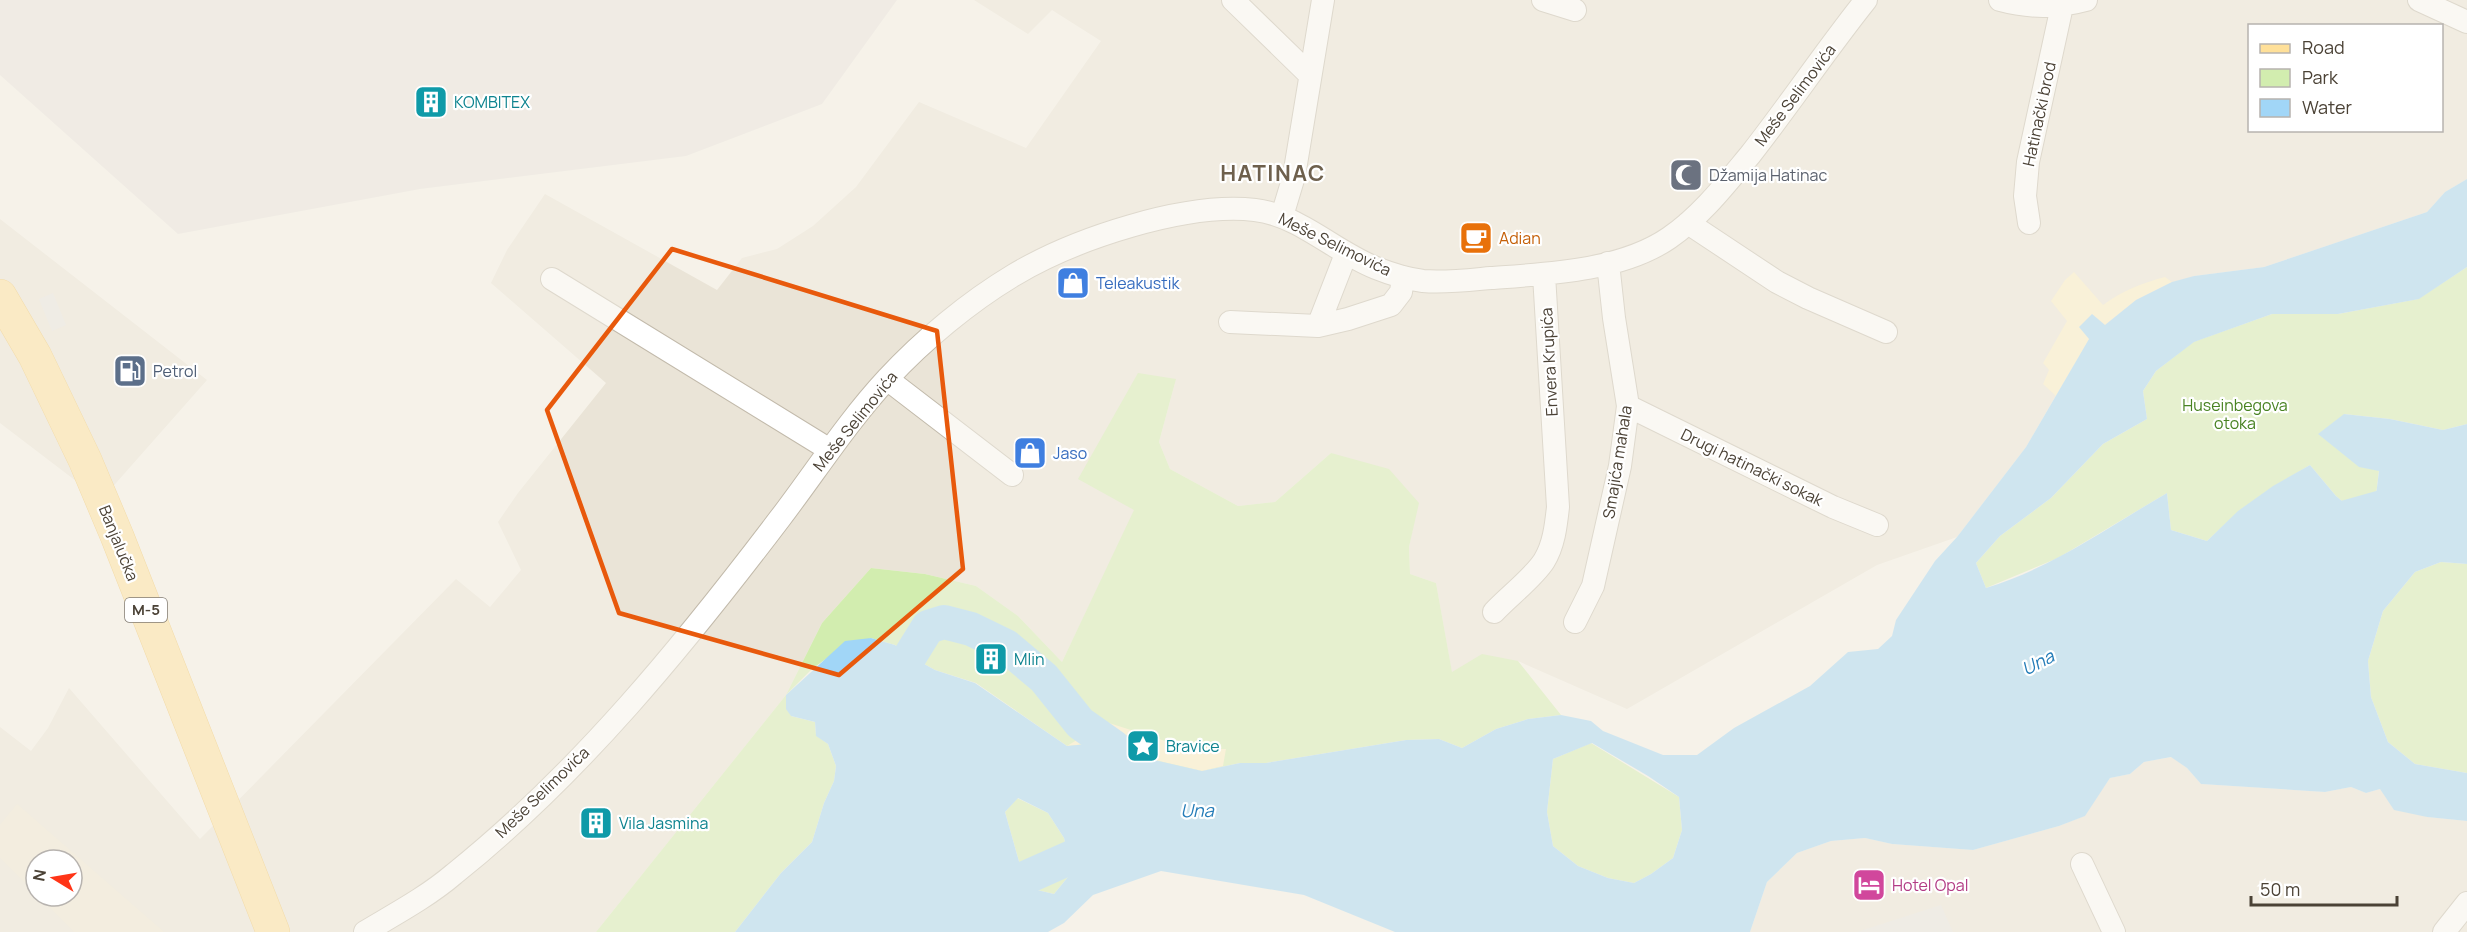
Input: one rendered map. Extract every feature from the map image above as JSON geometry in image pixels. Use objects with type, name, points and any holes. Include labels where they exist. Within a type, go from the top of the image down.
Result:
[{"type":"main road","name":"Banjalučka","points":[[0,296],[35,356],[85,460],[273,932]]},
{"type":"street","points":[[1233,0],[1311,75]]},
{"type":"street","points":[[1282,216],[1294,176],[1323,0]]},
{"type":"street","points":[[1543,0],[1575,10]]},
{"type":"street","name":"Meše Selimovića","points":[[365,932],[404,910],[453,876],[579,759],[625,710],[670,656],[886,380],[928,340],[962,312],[1014,275],[1070,248],[1119,229],[1222,208],[1259,210],[1282,216],[1346,254],[1374,267],[1403,277],[1424,281],[1544,274],[1608,263],[1664,242],[1688,223],[1722,189],[1866,0]]},
{"type":"street","points":[[2000,0],[2029,6],[2062,6],[2086,0]]},
{"type":"street","points":[[2419,0],[2467,22]]},
{"type":"street","name":"Hatinački brod","points":[[2029,223],[2025,196],[2028,162],[2062,6]]},
{"type":"street","points":[[1688,223],[1777,282],[1886,332]]},
{"type":"street","points":[[1318,326],[1346,254]]},
{"type":"street","name":"Smajića mahala","points":[[1575,622],[1593,586],[1620,466],[1628,406],[1608,263]]},
{"type":"street","name":"Envera Krupića","points":[[1494,612],[1543,563],[1551,547],[1558,507],[1544,274]]},
{"type":"street","points":[[1230,322],[1318,326],[1386,309],[1401,292],[1403,277]]},
{"type":"street","points":[[552,279],[830,450]]},
{"type":"street","points":[[886,380],[1012,475]]},
{"type":"street","name":"Drugi hatinački sokak","points":[[1628,406],[1833,507],[1877,525]]},
{"type":"street","points":[[2082,864],[2114,932]]},
{"type":"street","points":[[2444,932],[2467,903]]},
{"type":"highlighted area","points":[[672,249],[937,331],[963,569],[839,675],[619,613],[547,410]]},
{"type":"shaded area","points":[[0,0],[897,0],[822,104],[686,156],[420,189],[178,234],[0,75]]},
{"type":"shaded area","points":[[974,0],[2467,0],[2467,179],[2445,192],[2427,212],[2264,267],[2194,276],[2080,354],[2026,447],[1957,537],[1877,565],[1627,709],[1518,661],[1452,673],[1436,583],[1410,574],[1409,547],[1418,503],[1331,453],[1275,502],[1238,506],[1170,469],[1159,442],[1176,379],[1135,510],[1062,662],[1018,616],[976,586],[925,574],[871,568],[822,623],[786,695],[596,932],[0,932],[0,727],[31,751],[48,728],[69,688],[200,839],[456,579],[490,607],[521,570],[498,522],[518,493],[606,383],[491,283],[507,250],[545,194],[717,290],[742,258],[777,249],[813,226],[856,187],[919,102],[1026,148],[1101,41],[1052,10],[1028,34]]},
{"type":"shaded area","points":[[0,219],[207,380],[101,500],[0,423]]},
{"type":"shaded area","points":[[53,293],[66,325],[52,331],[39,299]]},
{"type":"shaded area","points":[[2172,757],[2187,768],[2201,784],[2325,792],[2351,787],[2366,793],[2380,789],[2427,817],[2467,821],[2467,932],[1750,932],[1767,882],[1797,853],[1831,841],[1865,838],[1892,844],[1973,850],[2059,826],[2084,816],[2110,778],[2130,774],[2144,762]]},
{"type":"shaded area","points":[[17,804],[68,848],[24,848],[24,881],[0,858],[0,825]]},
{"type":"shaded area","points":[[84,862],[164,932],[74,932],[51,908],[84,908]]},
{"type":"shaded area","points":[[1941,905],[1953,932],[1857,932]]},
{"type":"green space","name":"Huseinbegova otoka","points":[[2467,267],[2467,424],[2443,430],[2390,419],[2344,414],[2379,470],[2376,495],[2361,517],[2336,496],[2310,465],[2256,500],[2207,541],[2171,530],[2167,493],[2058,558],[1986,588],[1976,563],[2000,536],[2051,498],[2103,444],[2147,419],[2143,391],[2156,371],[2193,342],[2272,314],[2338,314],[2418,299]]},
{"type":"green space","points":[[1138,373],[1176,379],[1159,442],[1170,469],[1238,506],[1275,502],[1331,453],[1389,469],[1419,503],[1409,547],[1410,574],[1436,583],[1452,672],[1482,654],[1518,661],[1561,715],[1528,719],[1496,729],[1462,748],[1439,739],[1406,740],[1266,763],[1240,763],[1202,771],[1067,746],[976,683],[935,670],[895,645],[871,638],[827,658],[812,669],[786,695],[822,623],[871,568],[925,574],[976,586],[1018,616],[1062,662],[1134,510],[1078,479]]},
{"type":"green space","points":[[2441,562],[2467,564],[2467,773],[2415,764],[2388,742],[2371,697],[2368,661],[2383,611],[2415,572]]},
{"type":"green space","points":[[786,695],[791,716],[815,722],[816,735],[828,744],[836,766],[834,781],[824,803],[812,842],[781,873],[735,932],[596,932]]},
{"type":"green space","points":[[1591,743],[1679,797],[1682,830],[1673,858],[1634,883],[1608,878],[1578,866],[1553,846],[1547,812],[1553,759]]},
{"type":"green space","points":[[1017,798],[1048,813],[1064,838],[1072,872],[1054,894],[1033,889],[1020,865],[1005,812]]},
{"type":"sand","points":[[2074,272],[2103,305],[2148,282],[2165,277],[2172,282],[2136,300],[2105,325],[2092,314],[2090,338],[2056,396],[2043,384],[2049,370],[2043,363],[2067,321],[2051,301],[2065,280]]},
{"type":"sand","name":"Bravice","points":[[1106,722],[1187,748],[1226,749],[1223,766],[1202,771],[1137,756],[1122,747],[1087,744],[1067,746]]},
{"type":"water","points":[[2467,179],[2467,267],[2419,299],[2338,314],[2272,314],[2194,342],[2156,371],[2143,391],[2147,419],[2103,444],[2051,498],[2000,536],[1976,563],[1986,588],[2010,580],[2079,546],[2167,493],[2171,530],[2207,541],[2238,511],[2273,486],[2310,465],[2336,496],[2361,517],[2376,495],[2379,471],[2359,467],[2318,434],[2344,414],[2390,419],[2443,430],[2467,424],[2467,564],[2441,562],[2415,572],[2383,611],[2368,661],[2371,697],[2388,742],[2415,764],[2467,773],[2467,821],[2427,817],[2394,810],[2380,789],[2366,793],[2351,787],[2325,792],[2201,784],[2187,768],[2171,757],[2144,762],[2130,774],[2110,778],[2085,816],[2059,826],[1973,850],[1892,844],[1865,838],[1831,841],[1797,853],[1767,882],[1750,932],[1395,932],[1304,895],[1161,871],[1093,895],[1064,923],[1048,932],[735,932],[781,873],[812,842],[824,803],[834,781],[836,766],[828,744],[816,736],[815,722],[791,716],[786,709],[786,695],[845,641],[871,638],[895,645],[935,670],[975,683],[1067,746],[1087,744],[1122,747],[1137,756],[1202,771],[1240,763],[1266,763],[1406,740],[1439,739],[1462,748],[1496,729],[1528,719],[1561,715],[1591,721],[1603,731],[1663,755],[1697,755],[1734,728],[1810,686],[1848,652],[1878,649],[1892,636],[1896,620],[1935,561],[1957,537],[2026,447],[2089,339],[2079,327],[2092,314],[2105,325],[2136,300],[2172,282],[2194,276],[2264,267],[2427,212],[2445,192]],"holes":[[[1592,743],[1679,797],[1682,830],[1673,858],[1634,883],[1608,878],[1578,866],[1553,846],[1547,812],[1553,759]],[[1018,798],[1048,813],[1064,838],[1072,872],[1054,894],[1033,889],[1020,865],[1005,812]]]},
{"type":"waterway","name":"Una","points":[[2311,527],[2467,483]]},
{"type":"waterway","points":[[910,656],[928,627],[944,622],[971,629],[1006,646],[1044,678],[1080,723],[1114,747]]},
{"type":"waterway","name":"Una","points":[[903,932],[1110,840]]},
{"type":"place","name":"KOMBITEX","points":[[431,102]]},
{"type":"place","name":"Džamija Hatinac","points":[[1686,175]]},
{"type":"place","name":"Adian","points":[[1476,238]]},
{"type":"place","name":"Teleakustik","points":[[1073,283]]},
{"type":"place","name":"Petrol","points":[[130,371]]},
{"type":"place","name":"Jaso","points":[[1030,453]]},
{"type":"place","name":"Mlin","points":[[991,659]]},
{"type":"place","name":"Bravice","points":[[1143,746]]},
{"type":"place","name":"Vila Jasmina","points":[[596,823]]},
{"type":"place","name":"Hotel Opal","points":[[1869,885]]},
{"type":"district","name":"HATINAC","points":[[1273,173]]}]
